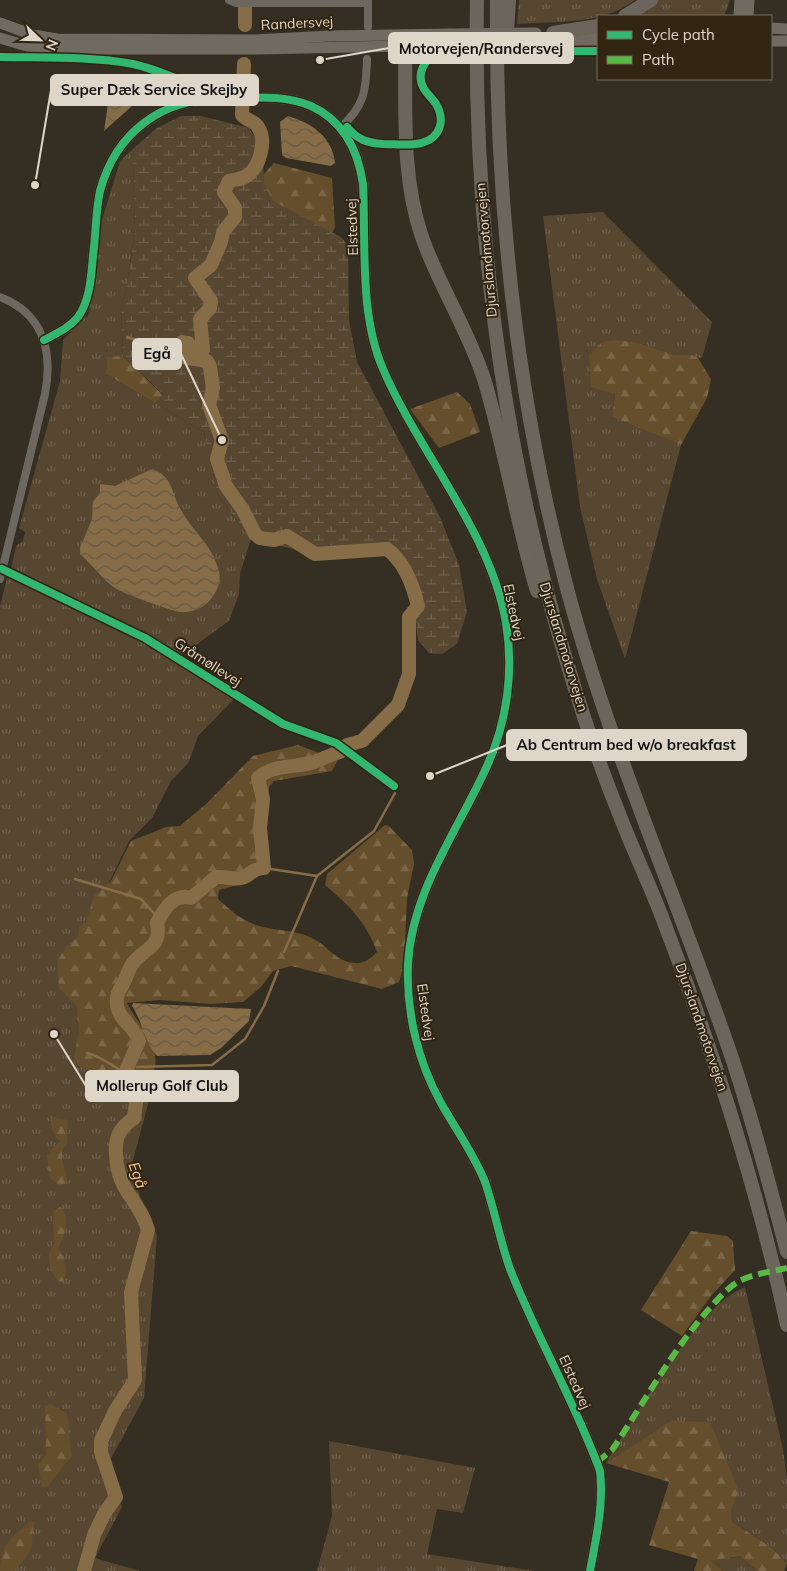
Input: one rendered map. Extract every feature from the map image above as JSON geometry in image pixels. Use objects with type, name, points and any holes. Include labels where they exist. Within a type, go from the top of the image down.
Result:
[{"type":"highway","name":"Djurslandmotorvejen","points":[[477,0],[477,149],[484,237],[498,354],[521,487],[548,597],[568,667],[618,812],[661,913],[716,1068],[750,1175],[787,1325]]},
{"type":"highway","name":"Djurslandmotorvejen","points":[[497,0],[498,116],[502,209],[513,314],[525,397],[543,491],[568,593],[621,760],[732,1060],[787,1252]]},
{"type":"highway","points":[[502,209],[509,0]]},
{"type":"highway","points":[[627,15],[650,0]]},
{"type":"highway","points":[[553,33],[597,26]]},
{"type":"highway","points":[[405,41],[407,168],[412,203],[422,236],[478,360],[532,574],[562,671],[574,706],[618,812]]},
{"type":"street","points":[[229,0],[240,3],[368,1],[368,28]]},
{"type":"street","points":[[739,15],[740,0]]},
{"type":"street","points":[[748,15],[749,0]]},
{"type":"street","name":"Randersvej","points":[[0,23],[33,35],[57,39],[254,40],[330,36],[405,41]]},
{"type":"street","points":[[772,28],[787,29]]},
{"type":"street","name":"Randersvej","points":[[536,39],[553,33],[597,34]]},
{"type":"street","name":"Randersvej","points":[[0,38],[27,46],[56,49],[536,39],[597,43]]},
{"type":"street","points":[[772,41],[787,41]]},
{"type":"street","points":[[340,128],[354,115],[364,95],[367,59]]},
{"type":"street","name":"Elstedvej","points":[[44,340],[71,324],[88,298],[100,192],[110,165],[125,142],[149,118],[174,105],[199,98],[298,101],[322,112],[340,128],[354,148],[360,165],[368,314],[376,351],[391,385],[490,567],[506,621],[509,646],[509,679],[498,737],[487,766],[431,874],[415,924],[408,963],[413,1030],[431,1084],[474,1159],[484,1182],[510,1268],[600,1472],[602,1483],[590,1571]]},
{"type":"street","points":[[0,297],[10,301],[30,317],[44,340],[49,365],[48,379],[0,579]]},
{"type":"green space","points":[[519,0],[635,0],[609,14],[597,15],[597,17],[594,18],[563,22],[517,24]]},
{"type":"green space","points":[[657,0],[730,0],[724,15],[637,15],[647,11]]},
{"type":"green space","points":[[181,116],[201,116],[249,128],[263,150],[264,183],[273,201],[341,237],[348,246],[349,320],[357,362],[440,517],[459,565],[467,612],[457,644],[442,654],[429,653],[418,640],[416,622],[402,575],[385,556],[359,555],[331,558],[251,539],[218,495],[204,432],[155,403],[164,395],[123,356],[121,305],[126,292],[135,229],[133,162],[136,146],[157,128]]},
{"type":"green space","points":[[136,146],[133,162],[135,229],[126,292],[121,305],[123,356],[107,358],[106,374],[204,432],[218,495],[251,539],[240,574],[239,594],[229,621],[182,655],[138,631],[11,569],[16,546],[23,541],[25,532],[19,528],[60,381],[63,340],[88,315],[96,273],[102,220],[120,161]]},
{"type":"green space","points":[[274,163],[332,178],[335,227],[329,239],[266,197],[261,177]]},
{"type":"green space","points":[[603,212],[712,322],[702,358],[675,355],[639,343],[615,394],[612,417],[681,445],[625,659],[597,579],[580,507],[543,216]]},
{"type":"green space","points":[[615,340],[639,343],[675,355],[692,355],[698,358],[711,379],[707,398],[681,445],[612,417],[615,394],[591,387],[589,355],[602,342]]},
{"type":"green space","points":[[123,356],[164,396],[155,403],[106,374],[107,357]]},
{"type":"green space","points":[[457,392],[470,404],[480,432],[439,448],[410,409]]},
{"type":"green space","points":[[8,574],[67,601],[152,646],[235,698],[198,736],[189,762],[171,781],[152,818],[129,841],[66,972],[150,1096],[130,1172],[157,1236],[144,1398],[109,1462],[122,1507],[95,1558],[140,1571],[90,1571],[92,1565],[88,1571],[0,1571],[0,606]]},
{"type":"green space","points":[[298,745],[338,760],[332,771],[274,781],[269,787],[263,850],[257,872],[241,884],[219,890],[218,899],[236,914],[251,923],[305,935],[347,962],[364,962],[377,952],[373,941],[356,915],[325,885],[327,874],[385,825],[389,826],[412,850],[414,864],[407,898],[404,965],[399,982],[382,989],[291,966],[273,971],[261,987],[243,1002],[210,1004],[160,1000],[127,1003],[147,1035],[155,1056],[155,1067],[150,1078],[140,1090],[107,1083],[97,1071],[85,1069],[73,1063],[79,1030],[77,1006],[59,988],[57,961],[67,946],[78,937],[79,927],[86,922],[94,896],[111,881],[131,841],[166,827],[180,826],[206,804],[253,756]]},
{"type":"green space","points":[[51,1117],[68,1120],[67,1143],[62,1152],[62,1157],[68,1183],[59,1185],[50,1178],[47,1155],[60,1141],[53,1130]]},
{"type":"green space","points":[[61,1207],[66,1217],[64,1233],[58,1248],[63,1256],[65,1265],[66,1273],[63,1282],[58,1281],[54,1275],[49,1258],[49,1253],[54,1243],[54,1210]]},
{"type":"green space","points":[[691,1231],[727,1236],[733,1241],[735,1270],[711,1296],[682,1336],[641,1310]]},
{"type":"green space","points":[[745,1287],[783,1449],[787,1480],[787,1563],[772,1548],[731,1521],[731,1511],[739,1490],[670,1421],[606,1463],[650,1392],[688,1339],[707,1315],[727,1298]]},
{"type":"green space","points":[[51,1404],[67,1414],[72,1455],[48,1486],[42,1487],[38,1465],[46,1455],[45,1406]]},
{"type":"green space","points":[[670,1421],[710,1422],[739,1491],[731,1511],[731,1521],[772,1548],[787,1563],[784,1571],[757,1571],[740,1556],[710,1561],[723,1571],[694,1571],[698,1559],[649,1545],[669,1482],[606,1463]]},
{"type":"green space","points":[[329,1441],[475,1468],[463,1513],[437,1509],[427,1554],[534,1571],[317,1571],[332,1516]]},
{"type":"green space","points":[[31,1521],[35,1523],[29,1554],[16,1571],[0,1571],[2,1554],[8,1542]]},
{"type":"green space","points":[[740,1556],[757,1571],[723,1571],[709,1561]]},
{"type":"water","points":[[113,80],[151,89],[104,131],[111,83]]},
{"type":"water","points":[[288,116],[313,127],[319,132],[330,146],[335,163],[331,166],[286,158],[282,155],[280,122]]},
{"type":"water","points":[[152,469],[159,472],[168,481],[181,510],[207,545],[218,568],[219,580],[213,596],[205,605],[193,611],[174,611],[120,591],[80,554],[80,548],[92,519],[93,502],[100,492],[100,484],[115,486]]},
{"type":"water","points":[[133,1003],[251,1009],[249,1021],[221,1048],[210,1055],[157,1056],[146,1038],[132,1006]]},
{"type":"waterway","name":"Egå","points":[[245,0],[245,25]]},
{"type":"waterway","name":"Egå","points":[[244,64],[242,115],[255,123],[261,132],[261,152],[256,166],[246,177],[229,181],[224,192],[235,208],[235,217],[223,232],[221,242],[211,265],[195,278],[211,301],[210,308],[200,319],[203,350],[194,352],[188,343],[183,342],[179,352],[184,357],[207,361],[210,367],[213,388],[209,405],[222,440],[217,459],[226,486],[243,510],[255,534],[260,538],[274,540],[287,536],[315,554],[387,549],[399,560],[411,582],[418,606],[409,617],[409,674],[398,705],[362,741],[347,745]]},
{"type":"waterway","points":[[127,337],[181,355]]},
{"type":"waterway","name":"Egå","points":[[84,1571],[94,1535],[104,1514],[116,1497],[101,1452],[101,1441],[115,1411],[135,1380],[131,1292],[148,1230],[139,1210],[124,1187],[117,1166],[116,1147],[119,1133],[134,1118],[136,1103],[127,1068],[139,1041],[119,1011],[117,1006],[118,994],[131,965],[155,942],[158,931],[157,923],[170,903],[180,898],[191,898],[216,877],[241,878],[256,869],[264,868],[260,828],[263,799],[258,778],[270,770],[307,764],[340,752]]},
{"type":"waterway","points":[[284,952],[317,876],[374,831],[395,793]]},
{"type":"waterway","points":[[264,868],[317,876]]},
{"type":"waterway","points":[[75,879],[141,899],[159,919]]},
{"type":"waterway","points":[[137,1067],[212,1065],[245,1039],[264,1006],[278,971]]},
{"type":"waterway","points":[[87,1053],[128,1074]]},
{"type":"marked path","points":[[597,1462],[612,1450],[682,1343],[695,1325],[722,1295],[732,1286],[754,1275],[787,1268]]},
{"type":"cycle path","points":[[347,127],[359,138],[377,144],[416,144],[431,139],[436,134],[441,120],[439,109],[421,83],[421,72],[429,58],[439,52],[597,51]]},
{"type":"cycle path","points":[[0,57],[117,61],[145,67],[203,87],[228,91]]},
{"type":"cycle path","points":[[44,340],[71,324],[83,309],[90,283],[100,191],[107,170],[117,152],[144,123],[161,112],[200,100],[256,97],[278,98],[300,102],[323,112],[341,128],[348,138],[361,172],[363,184],[365,278],[370,325],[375,348],[398,400],[470,525],[486,557],[498,589],[508,641],[509,678],[500,732],[487,766],[427,886],[411,937],[408,964],[411,1018],[426,1071],[441,1103],[481,1172],[489,1193],[510,1269],[579,1420],[600,1471],[600,1509],[590,1571]]},
{"type":"cycle path","name":"Gråmøllevej","points":[[2,569],[145,638],[283,724],[336,743],[394,786]]},
{"type":"place","name":"Motorvejen/Randersvej","points":[[320,60]]},
{"type":"place","name":"Super Dæk Service Skejby","points":[[35,185]]},
{"type":"place","name":"Egå","points":[[222,440]]},
{"type":"place","name":"Ab Centrum bed w/o breakfast","points":[[430,776]]},
{"type":"place","name":"Mollerup Golf Club","points":[[54,1034]]}]
